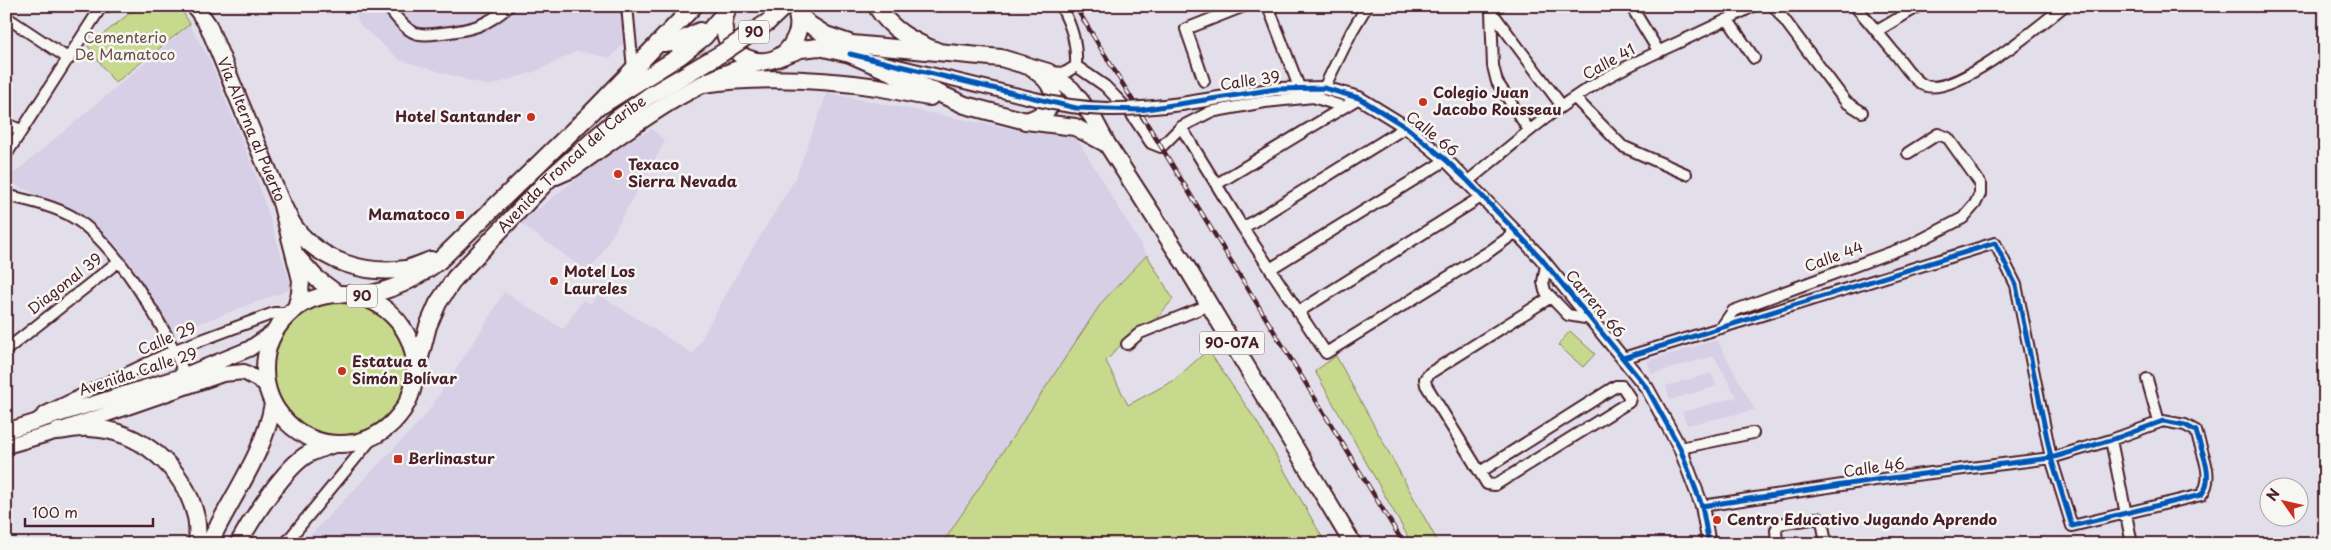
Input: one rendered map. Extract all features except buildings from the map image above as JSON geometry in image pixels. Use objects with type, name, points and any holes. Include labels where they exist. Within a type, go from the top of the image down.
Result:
[{"type":"main road","name":"Vía Alterna al Puerto","points":[[195,6],[208,26],[281,202],[296,257],[300,280],[300,293],[293,310]]},
{"type":"main road","name":"Avenida Troncal del Caribe","points":[[361,296],[387,292],[413,280],[439,261],[594,110],[694,6]]},
{"type":"main road","points":[[876,6],[900,32],[911,40],[937,51]]},
{"type":"main road","points":[[549,179],[572,169],[650,114],[721,74],[770,60],[793,44],[797,34],[792,8]]},
{"type":"main road","name":"Avenida Troncal del Caribe","points":[[416,372],[431,319],[438,303],[455,278],[549,179],[618,118],[649,96],[722,53],[792,8]]},
{"type":"main road","name":"90-07A","points":[[792,8],[810,25],[826,35],[950,99],[1026,121],[1075,127],[1107,144]]},
{"type":"main road","points":[[658,43],[676,43],[724,13]]},
{"type":"main road","points":[[724,13],[725,35],[739,55],[750,60],[770,60]]},
{"type":"main road","points":[[594,110],[680,56],[704,37],[724,13]]},
{"type":"main road","name":"90-07A","points":[[770,60],[801,49],[819,47],[937,51],[1001,58],[1022,63],[1048,72],[1071,89],[1092,116],[1107,144],[1209,305],[1353,544]]},
{"type":"main road","points":[[1022,63],[1043,77],[1053,92],[1052,102],[1048,110],[1037,118],[1026,121]]},
{"type":"main road","points":[[704,84],[744,80],[828,82],[950,99]]},
{"type":"main road","points":[[281,202],[296,229],[319,251],[346,265],[377,271],[415,266],[437,257],[462,238]]},
{"type":"main road","name":"Vía Alterna al Puerto","points":[[296,257],[316,278],[336,293]]},
{"type":"main road","name":"90","points":[[238,544],[266,499],[282,479],[307,454],[334,444],[354,443],[373,437],[398,417],[413,388],[416,372],[413,347],[402,324],[384,307],[361,296],[336,293],[315,298],[293,310],[275,331],[266,357],[266,384],[273,404],[282,416],[305,436],[334,444]]},
{"type":"main road","name":"Avenida Calle 29","points":[[6,431],[185,375],[249,349],[275,331]]},
{"type":"main road","name":"Avenida Calle 29","points":[[6,446],[58,431],[223,374],[244,372],[266,384]]},
{"type":"main road","points":[[209,544],[255,458],[269,426],[273,404]]},
{"type":"main road","points":[[58,431],[88,428],[110,431],[145,445],[168,464],[186,489],[196,517],[198,544]]},
{"type":"street","points":[[386,6],[407,29],[416,34],[429,34],[473,29],[496,18],[509,6]]},
{"type":"street","points":[[627,6],[633,70]]},
{"type":"street","points":[[1061,6],[1072,28],[1077,49],[1076,66]]},
{"type":"street","points":[[1204,81],[1186,29],[1244,6]]},
{"type":"street","points":[[1268,6],[1298,87]]},
{"type":"street","points":[[1324,88],[1352,31],[1367,6]]},
{"type":"street","points":[[1631,6],[1659,52]]},
{"type":"street","name":"Calle 41","points":[[1468,181],[1529,130],[1562,106],[1615,73],[1728,20],[1753,6]]},
{"type":"street","points":[[1774,6],[1846,102],[1862,112]]},
{"type":"street","points":[[1856,6],[1926,86],[1951,84],[2004,53],[2064,6]]},
{"type":"street","points":[[1877,31],[1920,6]]},
{"type":"street","points":[[6,155],[102,7]]},
{"type":"street","points":[[1493,8],[1562,106]]},
{"type":"street","points":[[1493,8],[1493,66],[1497,82],[1529,130]]},
{"type":"street","points":[[6,17],[69,60]]},
{"type":"street","points":[[1728,20],[1754,58]]},
{"type":"street","name":"Calle 39","points":[[851,49],[906,67],[1062,106],[1100,110],[1140,110],[1298,87],[1324,88]]},
{"type":"street","points":[[1048,72],[1065,73],[1076,66]]},
{"type":"street","points":[[1076,66],[1105,86],[1130,112],[1147,137],[1157,146],[1161,146],[1181,127],[1210,112],[1265,102],[1313,97],[1344,107]]},
{"type":"street","name":"Calle 66","points":[[1324,88],[1359,98],[1406,127],[1468,181]]},
{"type":"street","points":[[1217,184],[1359,98]]},
{"type":"street","points":[[1575,98],[1622,146],[1686,174]]},
{"type":"street","points":[[6,124],[21,130]]},
{"type":"street","points":[[1181,127],[1243,228],[1326,352],[1490,251],[1516,232]]},
{"type":"street","points":[[1243,228],[1406,127]]},
{"type":"street","name":"Calle 44","points":[[1722,328],[1733,311],[1911,244],[1963,218],[1975,204],[1980,194],[1980,182],[1948,138],[1938,134],[1908,153]]},
{"type":"street","points":[[1270,269],[1446,160]]},
{"type":"street","name":"Carrera 66","points":[[1468,181],[1546,265],[1647,388],[1680,448],[1702,506],[1710,544]]},
{"type":"street","points":[[6,195],[50,206],[73,217],[100,238],[120,261],[175,350],[185,375]]},
{"type":"street","points":[[1298,312],[1481,197]]},
{"type":"street","points":[[1623,358],[1995,243],[2016,284],[2051,458],[2072,526],[2201,496],[2207,489],[2209,478],[2196,431],[2185,425],[2159,422],[2147,378]]},
{"type":"street","name":"Diagonal 39","points":[[6,350],[120,261]]},
{"type":"street","points":[[1546,265],[1543,286],[1551,297],[1568,315],[1591,319]]},
{"type":"street","points":[[1480,472],[1616,386],[1622,386],[1630,398],[1627,404],[1495,485],[1487,484],[1426,385],[1425,379],[1430,373],[1551,297]]},
{"type":"street","points":[[1127,344],[1140,333],[1209,305]]},
{"type":"street","name":"Calle 29","points":[[35,422],[45,412],[175,350],[274,313],[293,310]]},
{"type":"street","name":"Calle 46","points":[[1702,506],[1875,480],[2051,458],[2111,440],[2159,422]]},
{"type":"street","points":[[1680,448],[1753,433]]},
{"type":"street","points":[[285,544],[373,437]]},
{"type":"street","points":[[2111,440],[2132,544]]},
{"type":"street","points":[[1777,544],[1776,530],[1779,524],[1818,518],[1822,520],[1826,544]]},
{"type":"shaded area","points":[[352,6],[635,6],[632,33],[611,58],[577,51],[537,71],[488,86],[400,60],[360,25]]},
{"type":"shaded area","points":[[190,25],[209,59],[256,175],[292,289],[173,333],[117,246],[80,216],[6,180]]},
{"type":"shaded area","points":[[827,93],[1033,133],[1076,137],[1147,255],[1102,302],[941,544],[302,544],[425,416],[483,328],[504,292],[563,329],[583,300],[591,304],[598,294],[693,354],[740,269],[795,179]]},
{"type":"shaded area","name":"Texaco Sierra Nevada","points":[[652,129],[665,141],[601,255],[588,272],[520,223],[615,149]]},
{"type":"shaded area","points":[[1717,340],[1755,410],[1687,425],[1682,412],[1737,397],[1714,356],[1652,374],[1647,361]]},
{"type":"shaded area","points":[[1711,373],[1717,386],[1670,400],[1666,386]]},
{"type":"green space","name":"Cementerio De Mamatoco","points":[[139,6],[179,6],[190,24],[115,83],[88,46]]},
{"type":"green space","points":[[1147,255],[1173,299],[1159,316],[1128,337],[1106,361],[1128,405],[1173,381],[1208,350],[1257,422],[1326,544],[942,544],[1102,302]]},
{"type":"green space","points":[[340,303],[353,304],[365,308],[387,322],[401,344],[405,356],[405,382],[401,394],[387,416],[365,430],[353,434],[340,435],[327,434],[315,430],[293,416],[279,394],[275,382],[274,369],[275,356],[279,344],[293,322],[315,308],[327,304]]},
{"type":"green space","points":[[1570,331],[1595,354],[1583,367],[1558,345]]},
{"type":"green space","points":[[1336,356],[1439,544],[1412,544],[1315,371]]},
{"type":"railway","points":[[1075,6],[1404,544]]},
{"type":"cycle path","points":[[850,54],[1076,108],[1140,110],[1276,89],[1324,88],[1359,98],[1406,127],[1468,181],[1540,257],[1647,388],[1680,448],[1702,506],[1709,544]]},
{"type":"cycle path","points":[[1623,358],[1995,243],[2016,285],[2051,458],[2072,526],[2201,495],[2207,481],[2207,473],[2196,431],[2185,425],[2163,421],[2111,440],[2051,458],[1875,480],[1702,506]]},
{"type":"place","name":"Colegio Juan Jacobo Rousseau","points":[[1423,102]]},
{"type":"place","name":"Hotel Santander","points":[[531,117]]},
{"type":"place","name":"Texaco Sierra Nevada","points":[[618,174]]},
{"type":"place","name":"Mamatoco","points":[[460,215]]},
{"type":"place","name":"Motel Los Laureles","points":[[554,281]]},
{"type":"place","name":"Estatua a Simón Bolívar","points":[[342,371]]},
{"type":"place","name":"Berlinastur","points":[[398,459]]},
{"type":"place","name":"Centro Educativo Jugando Aprendo","points":[[1717,520]]}]
